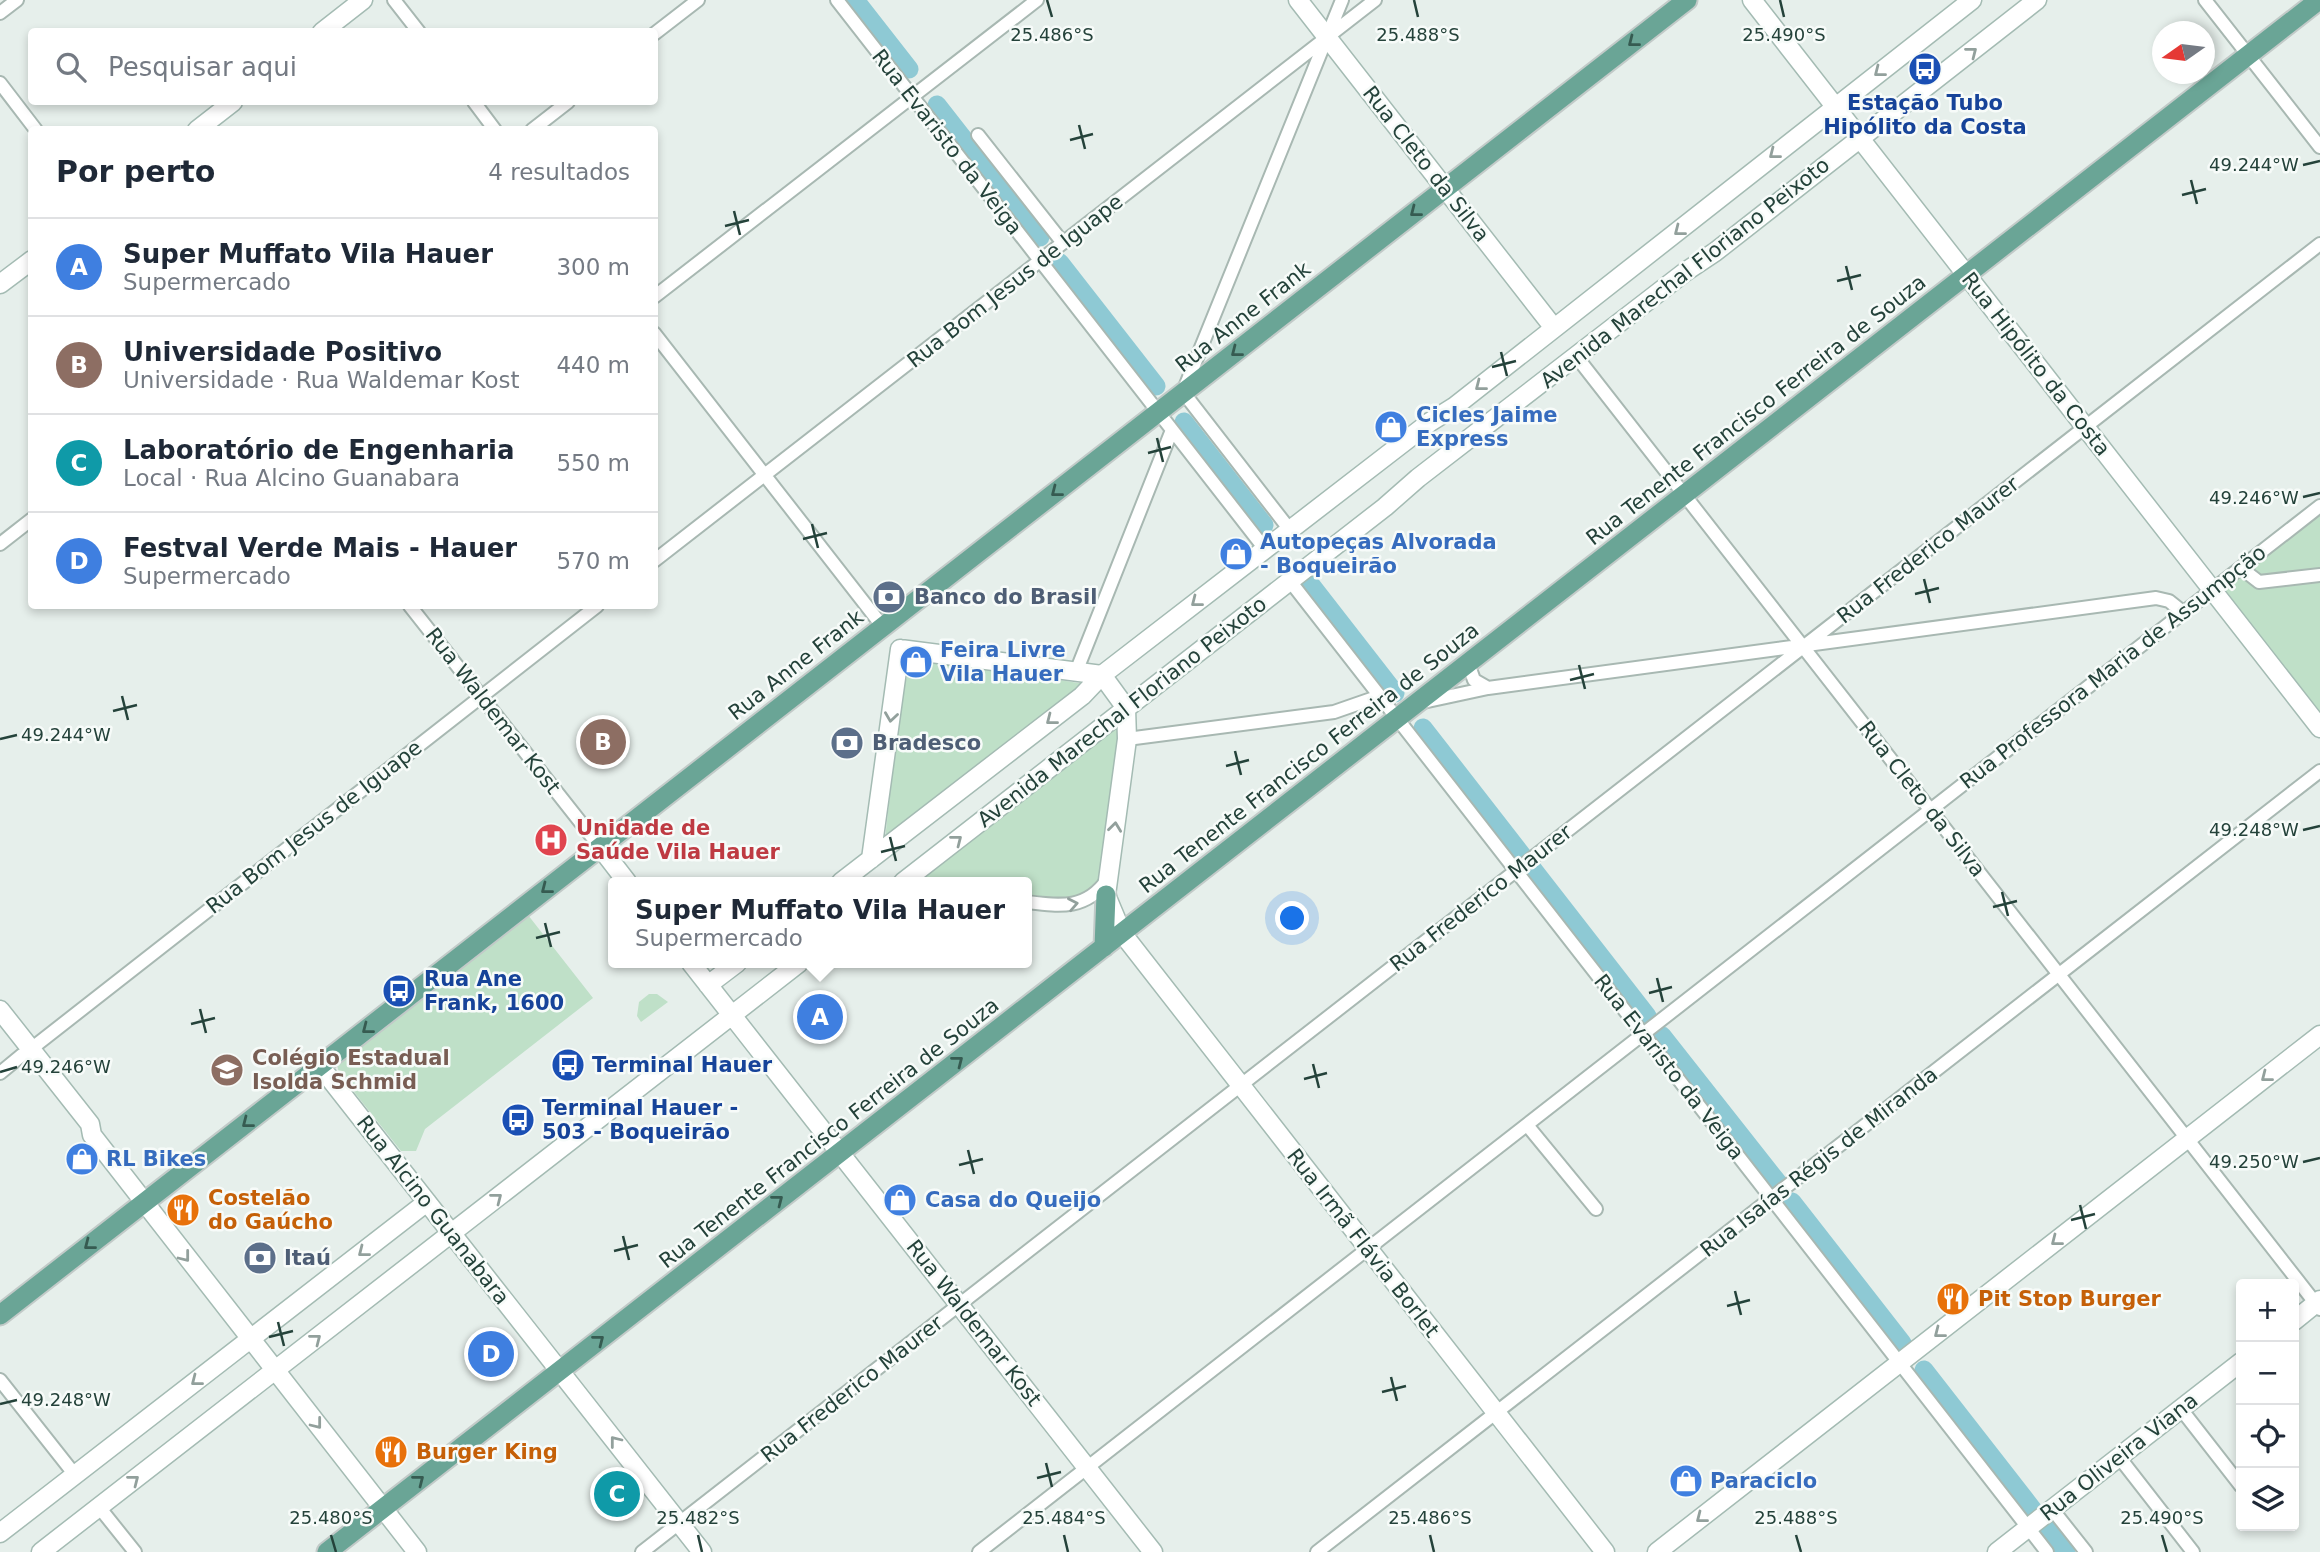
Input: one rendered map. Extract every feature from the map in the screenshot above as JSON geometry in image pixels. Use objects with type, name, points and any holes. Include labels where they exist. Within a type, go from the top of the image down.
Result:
[{"type":"main road","name":"Rua Anne Frank","points":[[0,1315],[1687,0]]},
{"type":"main road","name":"Rua Tenente Francisco Ferreira de Souza","points":[[327,1552],[2319,0]]},
{"type":"main road","points":[[1104,947],[1107,886]]},
{"type":"street","points":[[0,13],[17,0]]},
{"type":"street","points":[[327,28],[363,0]]},
{"type":"street","points":[[394,0],[416,28]]},
{"type":"street","points":[[658,31],[698,0]]},
{"type":"street","name":"Rua Evaristo da Veiga","points":[[836,0],[1265,549]]},
{"type":"street","points":[[658,294],[1037,0]]},
{"type":"street","name":"Rua Cleto da Silva","points":[[1298,0],[1554,328]]},
{"type":"street","points":[[1290,530],[1184,393],[1342,0]]},
{"type":"street","name":"Rua Bom Jesus de Iguape","points":[[658,558],[1375,0]]},
{"type":"street","name":"Rua Hipólito da Costa","points":[[1752,0],[2320,728]]},
{"type":"street","name":"Avenida Marechal Floriano Peixoto","points":[[848,877],[1082,696],[1102,675],[1554,328],[1972,0]]},
{"type":"street","name":"Avenida Marechal Floriano Peixoto","points":[[909,877],[2037,0]]},
{"type":"street","points":[[2205,0],[2320,147]]},
{"type":"street","points":[[0,83],[33,126]]},
{"type":"street","points":[[202,126],[229,105]]},
{"type":"street","points":[[476,105],[492,126]]},
{"type":"street","points":[[537,126],[564,105]]},
{"type":"street","name":"Rua Evaristo da Veiga","points":[[978,135],[1063,243]]},
{"type":"street","name":"Rua Frederico Maurer","points":[[642,1552],[2320,244]]},
{"type":"street","points":[[0,284],[28,263]]},
{"type":"street","points":[[658,338],[901,649],[1102,675],[1126,708],[1127,740],[1107,886],[1076,904],[1062,906],[1032,903]]},
{"type":"street","name":"Rua Cleto da Silva","points":[[1576,356],[2187,1139],[2319,1304]]},
{"type":"street","points":[[1076,671],[1172,430]]},
{"type":"street","name":"Rua Professora Maria de Assumpção","points":[[979,1552],[2320,506]]},
{"type":"street","points":[[0,544],[28,522]]},
{"type":"street","points":[[2241,568],[2259,582],[2320,575]]},
{"type":"street","name":"Rua Evaristo da Veiga","points":[[1290,581],[1519,869],[1643,1034],[2048,1552]]},
{"type":"street","points":[[1416,704],[1488,688],[2156,598],[2169,601],[2183,613]]},
{"type":"street","name":"Rua Waldemar Kost","points":[[412,609],[623,877]]},
{"type":"street","name":"Rua Bom Jesus de Iguape","points":[[0,1073],[593,609]]},
{"type":"street","points":[[871,859],[901,649]]},
{"type":"street","points":[[1468,663],[1474,680],[1488,688]]},
{"type":"street","points":[[1127,740],[1334,712],[1380,696]]},
{"type":"street","name":"Rua Isaías Régis de Miranda","points":[[1317,1552],[2320,771]]},
{"type":"street","name":"Rua Irmã Flávia Borlet","points":[[1107,886],[1122,933],[1605,1552]]},
{"type":"street","name":"Rua Waldemar Kost","points":[[695,968],[1153,1552]]},
{"type":"street","points":[[708,985],[730,968]]},
{"type":"street","points":[[41,1552],[793,968]]},
{"type":"street","points":[[0,1010],[27,1052]]},
{"type":"street","points":[[0,1026],[27,1052],[90,1124],[92,1135],[143,1203],[417,1552]]},
{"type":"street","points":[[1657,1552],[2320,1035]]},
{"type":"street","name":"Rua Alcino Guanabara","points":[[320,1066],[702,1552]]},
{"type":"street","points":[[1527,1125],[1596,1209]]},
{"type":"street","points":[[0,1534],[427,1202]]},
{"type":"street","points":[[2299,1318],[2319,1304]]},
{"type":"street","name":"Rua Oliveira Viana","points":[[1997,1552],[2236,1366]]},
{"type":"street","points":[[0,1380],[75,1475]]},
{"type":"street","points":[[2181,1409],[2236,1480]]},
{"type":"street","points":[[2119,1457],[2193,1552]]},
{"type":"street","points":[[99,1507],[135,1552]]},
{"type":"street","points":[[2052,1509],[2086,1552]]},
{"type":"green space","points":[[2320,514],[2320,722],[2219,592]]},
{"type":"green space","points":[[931,660],[1085,684],[1019,738],[1012,738],[898,826],[897,833],[885,839],[902,687],[910,672]]},
{"type":"green space","points":[[1115,725],[1120,732],[1104,872],[1090,892],[1081,897],[1062,900],[1032,897],[1032,877],[922,877]]},
{"type":"green space","points":[[528,915],[593,998],[425,1129],[416,1151],[401,1151],[339,1073],[337,1065]]},
{"type":"green space","points":[[649,994],[657,994],[668,1002],[641,1022],[637,1016],[639,1002]]},
{"type":"waterway","points":[[855,0],[909,69]]},
{"type":"waterway","points":[[937,105],[1040,237]]},
{"type":"waterway","points":[[1060,263],[1156,386]]},
{"type":"waterway","points":[[1184,422],[1264,525]]},
{"type":"waterway","points":[[1311,585],[1395,693]]},
{"type":"waterway","points":[[1423,728],[1647,1016]]},
{"type":"waterway","points":[[1662,1036],[1778,1183]]},
{"type":"waterway","points":[[1792,1202],[1902,1343]]},
{"type":"waterway","points":[[1924,1370],[2033,1510]]},
{"type":"waterway","points":[[2046,1526],[2066,1552]]},
{"type":"place","name":"Estação Tubo Hipólito da Costa","points":[[1925,69]]},
{"type":"place","name":"Cicles Jaime Express","points":[[1391,427]]},
{"type":"place","name":"Autopeças Alvorada - Boqueirão","points":[[1236,554]]},
{"type":"place","name":"Banco do Brasil","points":[[889,597]]},
{"type":"place","name":"Feira Livre Vila Hauer","points":[[916,662]]},
{"type":"place","name":"Universidade Positivo","points":[[603,742]]},
{"type":"place","name":"Bradesco","points":[[847,743]]},
{"type":"place","name":"Unidade de Saúde Vila Hauer","points":[[551,840]]},
{"type":"place","name":"Rua Ane Frank, 1600","points":[[399,991]]},
{"type":"place","name":"Super Muffato Vila Hauer","points":[[820,1017]]},
{"type":"place","name":"Terminal Hauer","points":[[568,1065]]},
{"type":"place","name":"Colégio Estadual Isolda Schmid","points":[[227,1070]]},
{"type":"place","name":"Terminal Hauer - 503 - Boqueirão","points":[[518,1120]]},
{"type":"place","name":"RL Bikes","points":[[82,1159]]},
{"type":"place","name":"Casa do Queijo","points":[[900,1200]]},
{"type":"place","name":"Costelão do Gaúcho","points":[[183,1210]]},
{"type":"place","name":"Itaú","points":[[260,1258]]},
{"type":"place","name":"Pit Stop Burger","points":[[1953,1299]]},
{"type":"place","name":"Festval Verde Mais - Hauer","points":[[491,1354]]},
{"type":"place","name":"Burger King","points":[[391,1452]]},
{"type":"place","name":"Paraciclo","points":[[1686,1481]]},
{"type":"place","name":"Laboratório de Engenharia","points":[[617,1494]]}]
